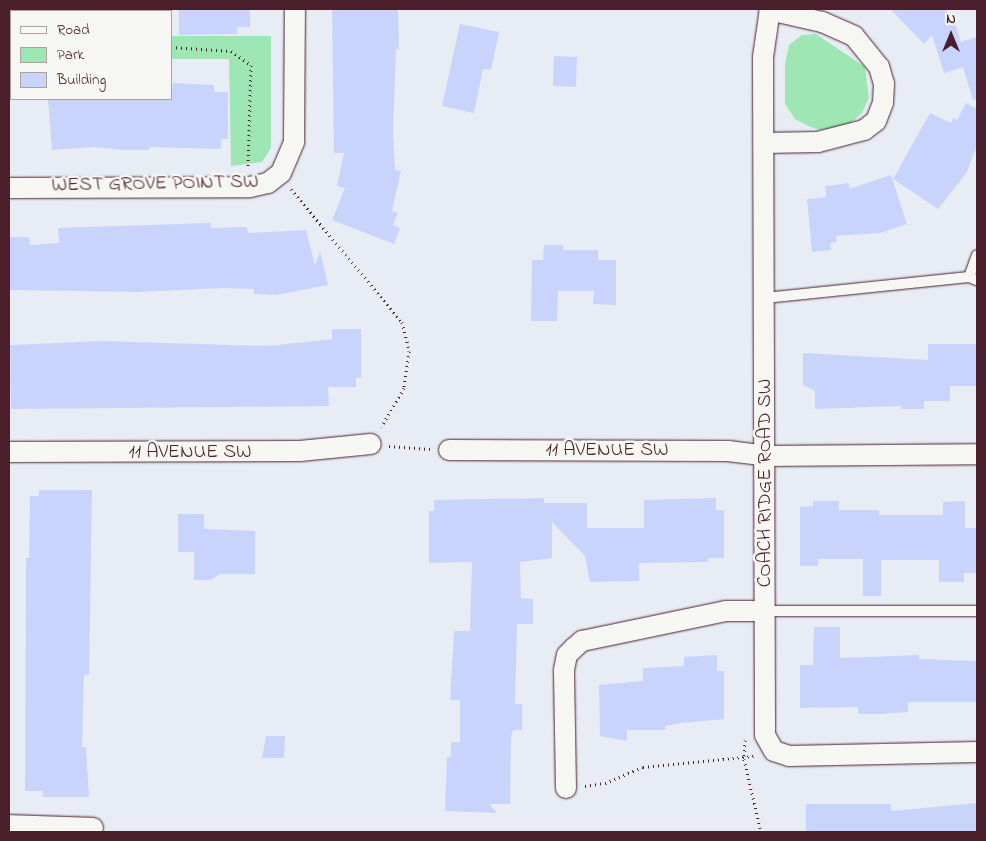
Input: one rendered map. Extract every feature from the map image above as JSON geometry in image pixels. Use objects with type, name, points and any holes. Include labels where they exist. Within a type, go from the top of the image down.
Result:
[{"type":"street","name":"WEST GROVE POINT SW","points":[[9,188],[250,187],[268,183],[281,173],[294,142],[295,9]]},
{"type":"street","name":"COACH RIDGE ROAD SW","points":[[770,10],[763,57],[766,456],[765,735],[780,755],[977,752]]},
{"type":"street","points":[[765,143],[818,142],[864,130],[876,121],[883,103],[884,84],[879,67],[854,36],[822,22],[770,10]]},
{"type":"street","name":"11 AVENUE SW","points":[[9,452],[300,451],[371,444]]},
{"type":"street","name":"11 AVENUE SW","points":[[448,450],[728,451],[766,456],[977,454]]},
{"type":"street","points":[[566,788],[564,670],[567,655],[574,648],[582,641],[726,611],[765,611]]},
{"type":"street","points":[[9,825],[93,828]]},
{"type":"lane","points":[[765,298],[973,278],[977,255]]},
{"type":"lane","points":[[765,611],[977,611]]},
{"type":"path","points":[[172,47],[232,51],[251,65],[247,156],[250,187]]},
{"type":"path","points":[[281,173],[304,208],[402,322],[409,351],[404,388],[371,444],[448,450]]},
{"type":"path","points":[[566,788],[605,783],[643,768],[671,763],[744,759]]},
{"type":"green space","points":[[24,9],[147,9],[147,10]]},
{"type":"green space","points":[[816,34],[865,67],[869,98],[862,113],[846,127],[820,130],[808,126],[795,119],[785,104],[785,64],[789,45],[802,35]]},
{"type":"green space","points":[[172,36],[271,36],[271,148],[262,162],[231,166],[229,59],[172,59]]},
{"type":"building","points":[[179,9],[250,9],[250,27],[237,27],[237,34],[179,35]]},
{"type":"building","points":[[332,9],[398,9],[399,49],[396,49],[393,131],[395,170],[401,171],[392,211],[398,213],[393,225],[400,228],[394,244],[332,220],[345,188],[337,186],[344,153],[334,153]]},
{"type":"building","points":[[890,9],[944,9],[953,17],[961,42],[977,37],[977,99],[973,100],[963,67],[944,73],[932,35],[924,44]]},
{"type":"building","points":[[460,24],[499,32],[491,70],[483,69],[474,113],[442,106]]},
{"type":"building","points":[[554,56],[577,57],[576,87],[553,86]]},
{"type":"building","points":[[173,83],[214,85],[214,92],[228,92],[228,139],[221,139],[221,149],[149,147],[150,150],[122,150],[95,147],[52,150],[48,100],[172,100]]},
{"type":"building","points":[[966,103],[977,109],[977,145],[967,172],[938,209],[893,179],[930,113],[951,123],[953,118],[957,120]]},
{"type":"building","points":[[891,175],[907,224],[880,233],[836,236],[837,242],[830,243],[831,250],[812,252],[807,199],[826,197],[825,186],[849,183],[849,189]]},
{"type":"building","points":[[211,223],[211,228],[246,227],[249,233],[306,230],[315,265],[320,251],[328,285],[276,295],[254,294],[254,289],[222,288],[138,292],[9,290],[9,237],[29,237],[30,245],[59,243],[58,228]]},
{"type":"building","points":[[544,245],[563,245],[563,250],[598,250],[598,260],[616,260],[616,305],[593,304],[594,291],[558,291],[557,321],[531,321],[532,260],[543,260]]},
{"type":"building","points":[[332,329],[361,329],[361,378],[356,378],[356,387],[328,387],[329,406],[11,409],[10,345],[103,341],[268,346],[332,339]]},
{"type":"building","points":[[928,344],[977,344],[977,386],[950,386],[950,401],[924,401],[924,409],[901,409],[901,406],[815,409],[815,391],[803,385],[803,353],[928,360]]},
{"type":"building","points":[[39,490],[92,490],[89,675],[84,674],[82,747],[86,747],[89,797],[43,797],[43,791],[25,791],[26,558],[29,558],[30,496],[39,496]]},
{"type":"building","points":[[544,498],[544,503],[587,503],[587,528],[644,528],[644,500],[716,498],[716,510],[724,510],[724,558],[709,558],[708,562],[639,563],[639,581],[590,582],[585,556],[552,522],[552,558],[520,562],[521,598],[533,599],[533,624],[517,624],[515,704],[522,704],[522,730],[513,730],[511,738],[510,804],[489,804],[497,813],[445,811],[447,757],[451,757],[451,742],[460,742],[460,700],[450,700],[454,631],[470,631],[472,562],[429,563],[429,511],[434,511],[434,500]]},
{"type":"building","points":[[813,501],[839,501],[839,510],[879,510],[879,515],[943,515],[943,502],[965,501],[965,528],[977,528],[977,573],[964,573],[964,582],[939,582],[939,560],[881,560],[881,596],[863,596],[863,559],[818,559],[818,566],[800,566],[800,507],[813,506]]},
{"type":"building","points":[[178,514],[204,514],[204,529],[255,531],[255,574],[220,574],[211,580],[194,580],[194,552],[178,552]]},
{"type":"building","points":[[814,627],[840,627],[840,658],[919,655],[919,659],[977,661],[977,702],[908,702],[908,712],[881,714],[858,714],[858,707],[800,708],[800,665],[813,665]]},
{"type":"building","points":[[717,655],[717,671],[724,671],[724,719],[681,723],[665,726],[665,730],[627,730],[627,741],[600,736],[599,685],[643,681],[643,668],[684,666],[684,657]]},
{"type":"building","points":[[266,736],[285,736],[284,758],[262,758]]},
{"type":"building","points":[[977,803],[977,832],[806,832],[806,804],[891,804],[891,811]]}]
